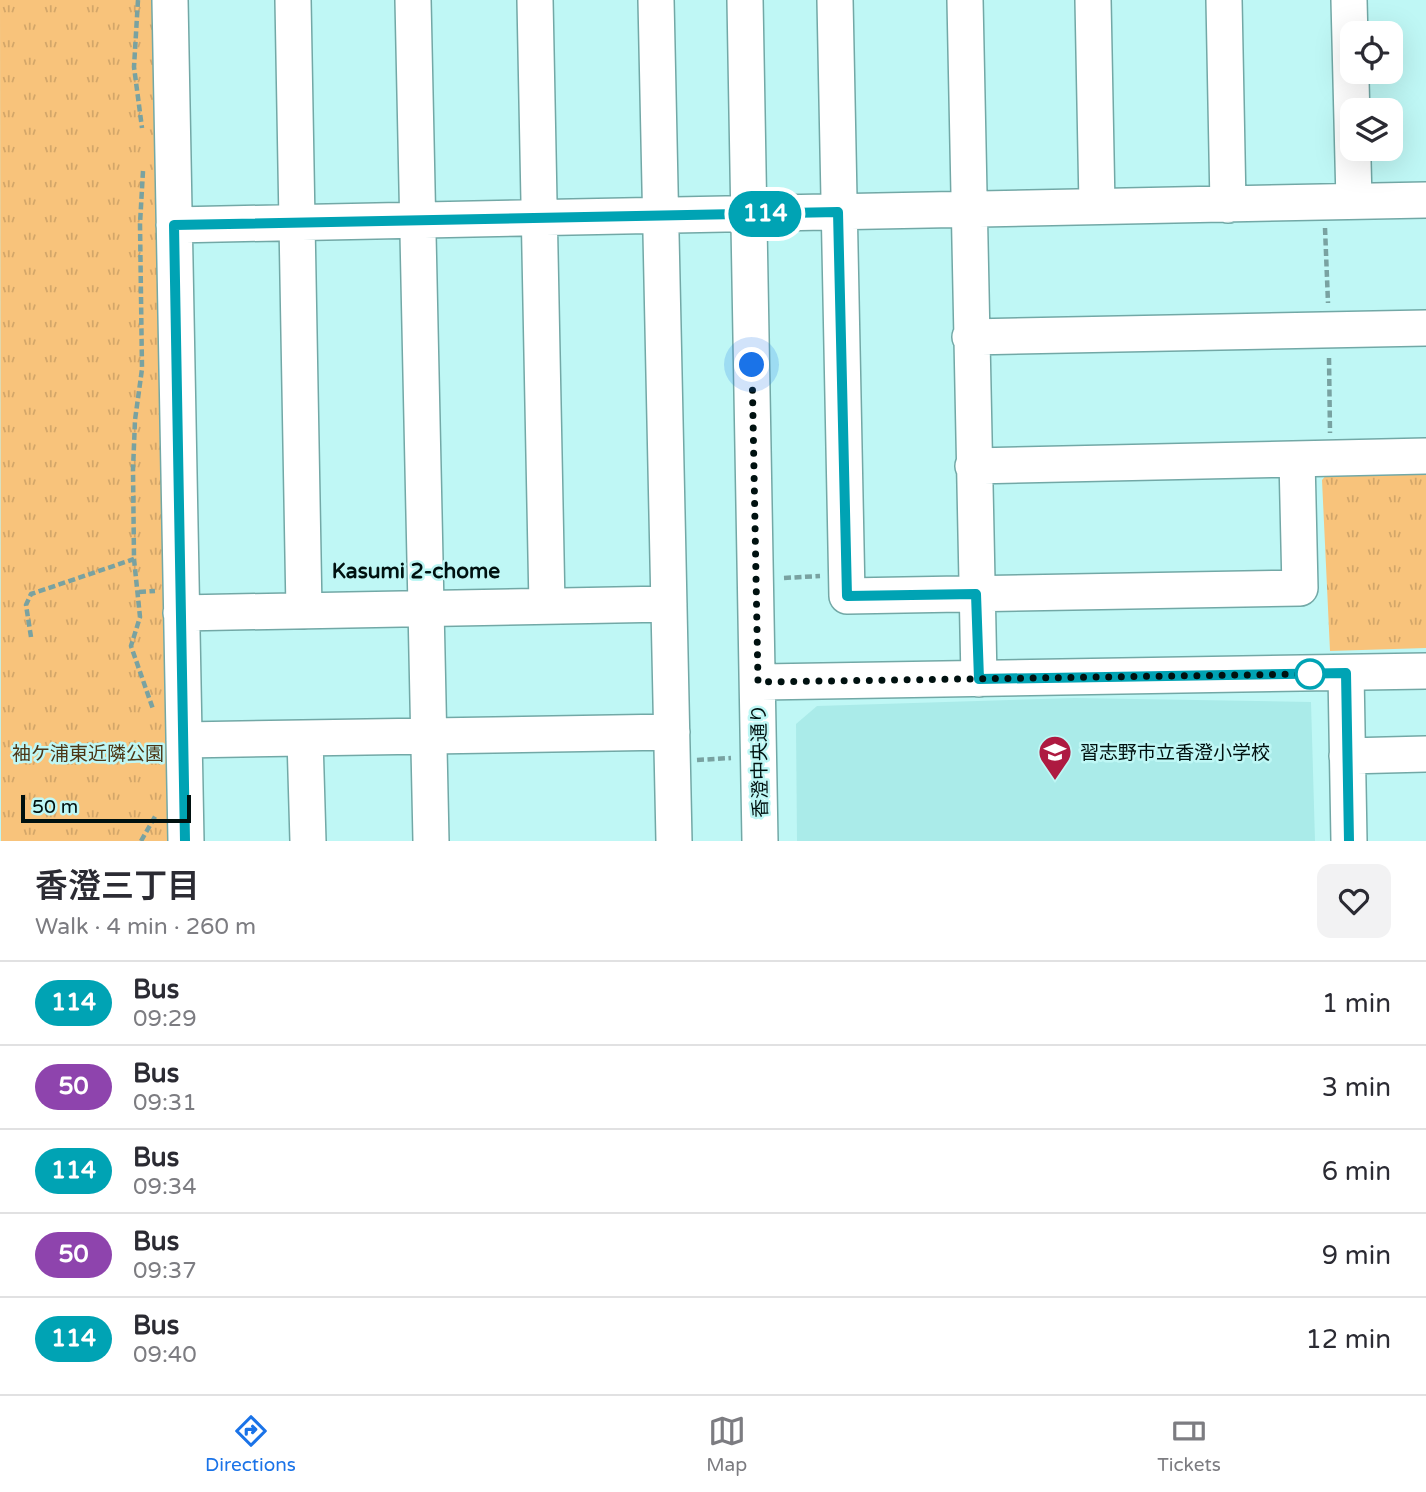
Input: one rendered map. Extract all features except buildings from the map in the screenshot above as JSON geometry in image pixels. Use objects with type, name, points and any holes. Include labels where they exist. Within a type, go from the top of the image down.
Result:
[{"type":"street","points":[[170,0],[186,841]]},
{"type":"street","points":[[292,0],[304,611]]},
{"type":"street","points":[[413,0],[431,841]]},
{"type":"street","points":[[535,0],[547,606]]},
{"type":"street","points":[[656,0],[674,841]]},
{"type":"street","name":"香澄中央通り","points":[[745,0],[760,841]]},
{"type":"street","points":[[835,0],[847,596],[1300,588],[1297,459]]},
{"type":"street","points":[[965,0],[979,679]]},
{"type":"street","points":[[1093,0],[1097,206]]},
{"type":"street","points":[[1224,0],[1228,205]]},
{"type":"street","points":[[1339,202],[1349,0]]},
{"type":"street","points":[[174,225],[1426,200]]},
{"type":"street","points":[[970,337],[1426,328]]},
{"type":"street","points":[[973,466],[1426,456]]},
{"type":"street","points":[[181,613],[669,604]]},
{"type":"street","points":[[758,682],[1426,671]]},
{"type":"street","points":[[1346,673],[1349,841]]},
{"type":"street","points":[[184,740],[428,736],[672,747]]},
{"type":"street","points":[[305,739],[308,841]]},
{"type":"street","points":[[1347,756],[1426,754]]},
{"type":"path","points":[[138,0],[134,67],[142,135]]},
{"type":"path","points":[[143,158],[140,224],[142,369],[135,420],[134,559],[140,617],[131,646],[148,689],[154,716]]},
{"type":"path","points":[[1329,315],[1339,202]]},
{"type":"path","points":[[1329,354],[1331,444]]},
{"type":"path","points":[[31,637],[26,605],[32,594],[134,559]]},
{"type":"path","points":[[772,579],[847,575]]},
{"type":"path","points":[[672,747],[736,757]]},
{"type":"path","points":[[141,841],[152,826],[158,804]]},
{"type":"shaded area","name":"習志野市立香澄小学校","points":[[1075,698],[1311,702],[1315,841],[797,841],[796,724],[817,706]]},
{"type":"green space","name":"袖ケ浦東近隣公園","points":[[0,0],[161,0],[177,841],[1,841]]},
{"type":"green space","points":[[1426,470],[1426,648],[1330,651],[1322,480],[1328,473]]},
{"type":"bus line","name":"114","points":[[185,841],[174,225],[838,212],[847,596],[976,594],[979,679],[1346,673],[1349,841]]},
{"type":"place","name":"習志野市立香澄小学校","points":[[1055,782]]},
{"type":"district","name":"Kasumi 2-chome","points":[[416,571]]},
{"type":"route","points":[[752,365],[758,682],[1310,674]]}]
